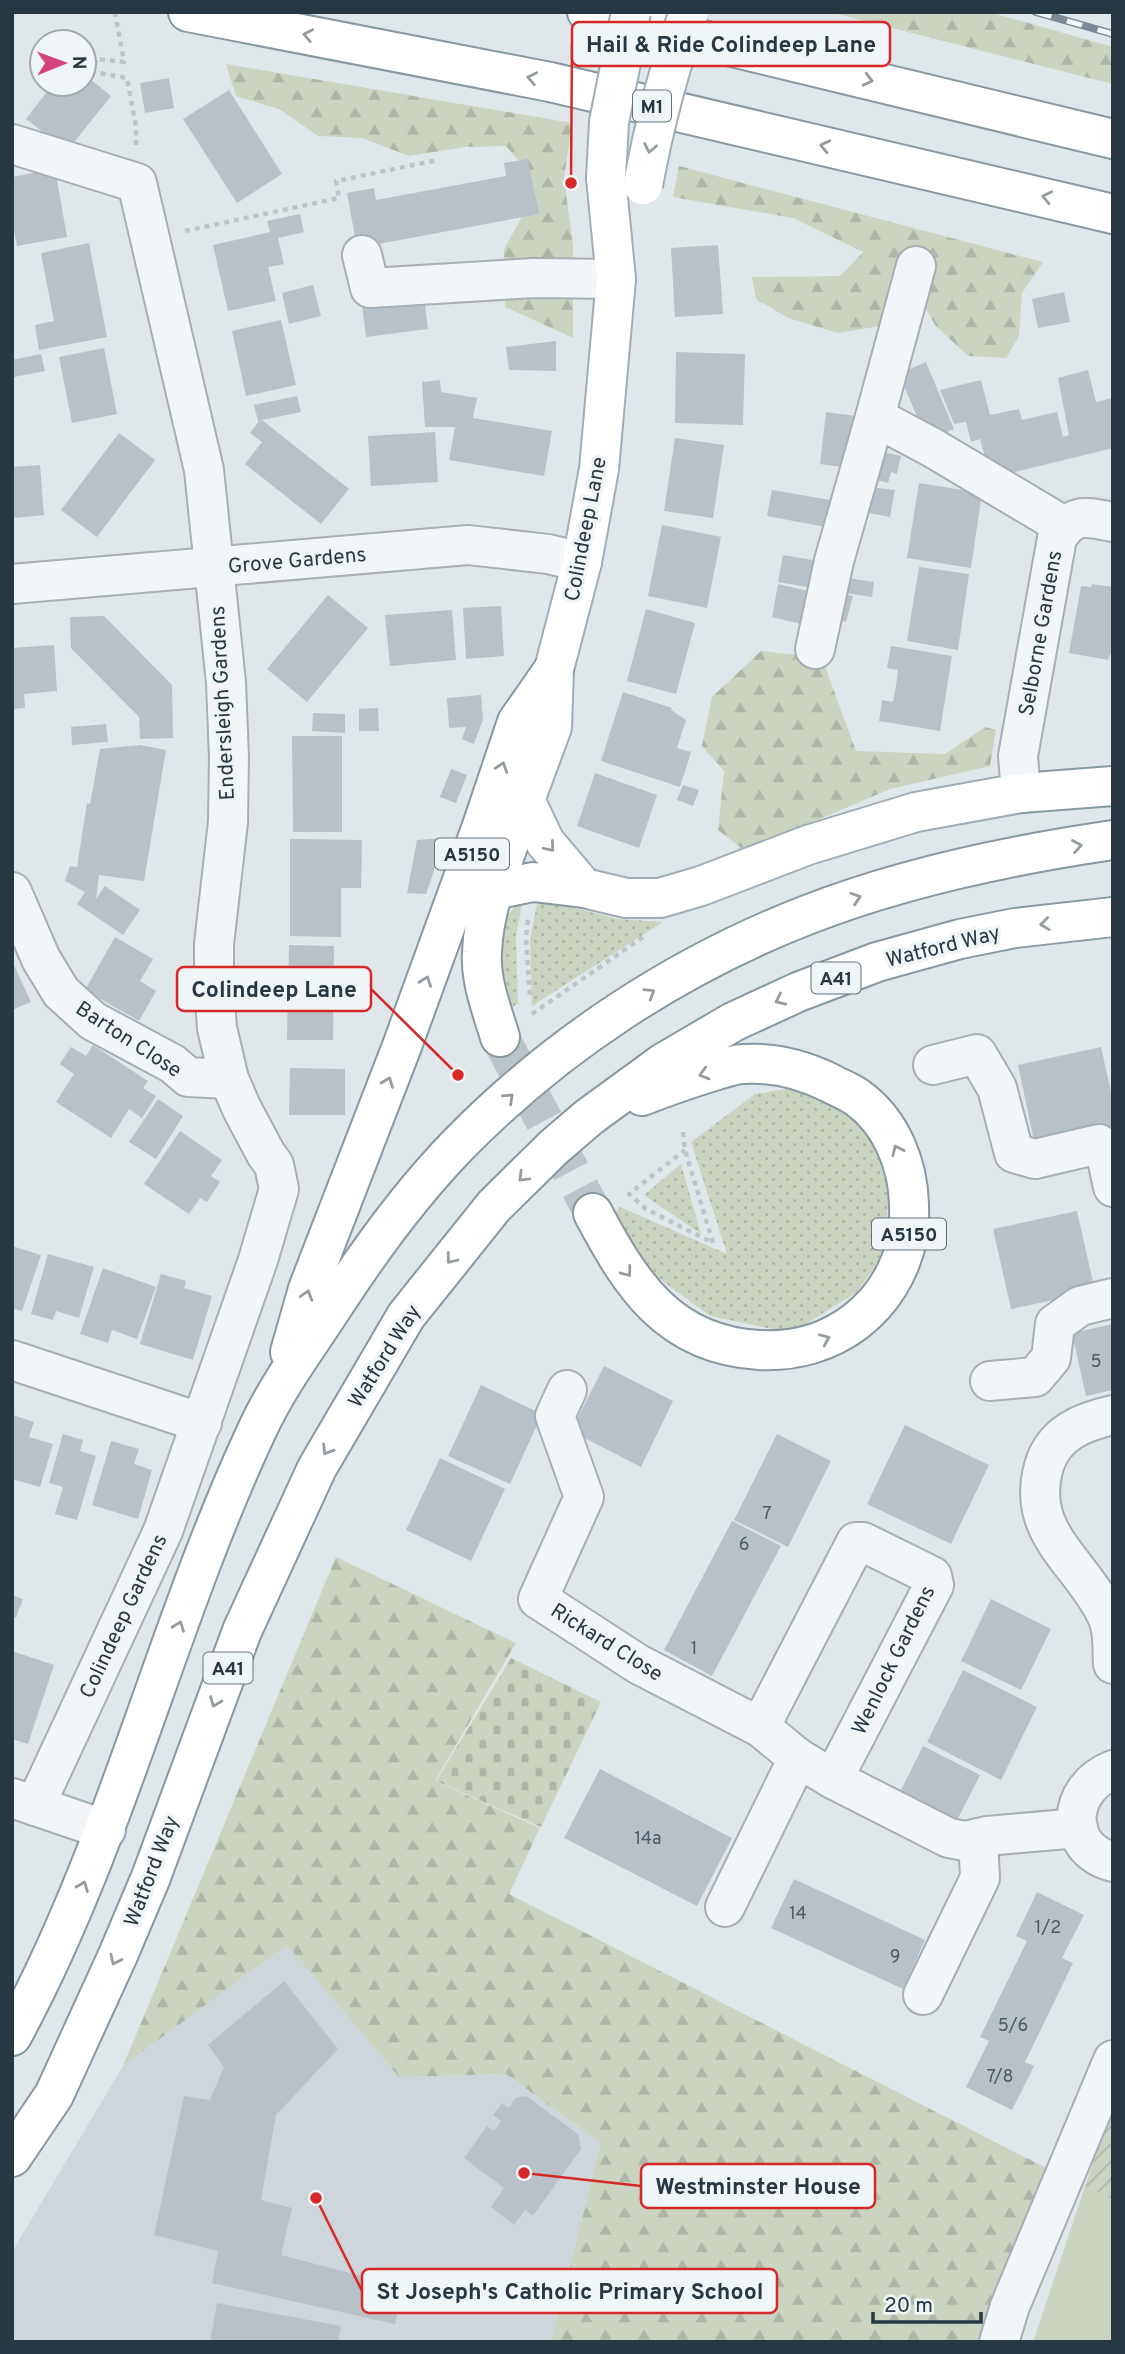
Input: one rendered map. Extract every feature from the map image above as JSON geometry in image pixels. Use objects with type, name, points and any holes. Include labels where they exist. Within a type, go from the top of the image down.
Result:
[{"type":"main road","name":"M1","points":[[188,12],[550,82],[1113,214]]},
{"type":"main road","points":[[587,12],[1113,139]]},
{"type":"main road","name":"Colindeep Lane","points":[[525,800],[552,727],[554,669],[582,562],[599,469],[616,279],[606,178],[609,122],[631,12]]},
{"type":"main road","name":"Colindeep Lane","points":[[616,279],[643,185],[666,86],[689,12]]},
{"type":"main road","name":"A5150","points":[[281,1384],[308,1289],[402,1046],[482,827],[517,722],[554,669]]},
{"type":"main road","name":"A5150","points":[[494,890],[533,882],[584,888],[626,898],[660,898],[701,886],[808,845],[916,812],[1021,793],[1113,786]]},
{"type":"main road","name":"A5150","points":[[525,800],[545,842],[584,888]]},
{"type":"main road","name":"A5150","points":[[515,1030],[486,991],[481,954],[487,909],[525,800]]},
{"type":"main road","points":[[12,2036],[41,1983],[106,1830],[207,1549],[259,1426],[281,1384],[362,1263],[410,1200],[459,1144],[521,1087],[592,1030],[670,981],[746,941],[809,914],[888,888],[966,868],[1113,840]]},
{"type":"main road","name":"Watford Way","points":[[12,2157],[54,2095],[118,1955],[242,1631],[317,1468],[406,1316],[494,1206],[589,1117],[663,1063],[733,1022],[798,992],[877,962],[960,939],[1015,928],[1113,918]]},
{"type":"main road","name":"A5150","points":[[589,1117],[679,1081],[741,1064],[786,1065],[822,1079],[858,1098],[881,1121],[899,1150],[909,1183],[909,1233],[900,1265],[882,1297],[853,1324],[823,1341],[780,1351],[739,1349],[709,1340],[678,1325],[647,1299],[620,1264],[593,1213]]},
{"type":"street","name":"Endersleigh Gardens","points":[[12,144],[137,183],[204,470],[226,683],[228,822],[215,944],[217,1028],[229,1079],[254,1132],[274,1165],[279,1189],[273,1216]]},
{"type":"street","points":[[362,254],[370,288],[534,278],[616,279]]},
{"type":"street","points":[[815,649],[834,561],[916,267]]},
{"type":"street","points":[[875,418],[933,447],[1064,526]]},
{"type":"street","name":"Selborne Gardens","points":[[1021,793],[1018,756],[1056,538],[1064,526],[1074,519],[1086,517],[1113,522]]},
{"type":"street","name":"Grove Gardens","points":[[12,584],[468,545],[548,554],[582,562]]},
{"type":"street","name":"Barton Close","points":[[12,892],[41,959],[61,992],[93,1021],[173,1064],[188,1077],[229,1079]]},
{"type":"street","points":[[933,1065],[977,1055],[997,1088],[1014,1153],[1035,1159],[1099,1144],[1105,1150],[1113,1186]]},
{"type":"street","name":"Colindeep Gardens","points":[[24,1802],[163,1531],[273,1216]]},
{"type":"street","points":[[990,1381],[1035,1377],[1051,1358],[1055,1324],[1080,1306],[1113,1298]]},
{"type":"street","points":[[12,1360],[202,1423]]},
{"type":"street","name":"Rickard Close","points":[[568,1390],[555,1416],[584,1497],[538,1599],[638,1664],[760,1727],[798,1758],[833,1779],[948,1838],[965,1841],[987,1836],[1078,1828]]},
{"type":"street","points":[[1113,1415],[1077,1426],[1059,1438],[1048,1455],[1039,1496],[1048,1530],[1106,1612],[1111,1630],[1113,1664]]},
{"type":"street","name":"Wenlock Gardens","points":[[760,1727],[856,1542],[863,1542],[932,1576],[934,1585],[833,1779]]},
{"type":"street","points":[[725,1907],[798,1758]]},
{"type":"street","points":[[1113,1770],[1099,1775],[1088,1785],[1080,1798],[1076,1813],[1078,1828],[1092,1852],[1113,1862]]},
{"type":"street","points":[[24,1802],[106,1830]]},
{"type":"street","points":[[923,1995],[980,1878],[978,1839]]},
{"type":"street","points":[[999,2342],[1010,2306],[1113,2060]]},
{"type":"path","points":[[115,12],[124,62],[96,58],[93,72],[127,78],[136,127]]},
{"type":"path","points":[[149,238],[340,198],[336,181],[438,160]]},
{"type":"path","points":[[528,917],[526,937],[531,1014]]},
{"type":"path","points":[[515,1030],[531,1014],[651,932]]},
{"type":"path","points":[[683,1132],[685,1150],[713,1244],[646,1209],[629,1194],[685,1150]]},
{"type":"shaded area","points":[[287,1945],[399,2077],[506,2074],[601,2143],[551,2342],[12,2342],[12,2252],[123,2066]]},
{"type":"green space","points":[[829,12],[989,12],[1113,47],[1113,84]]},
{"type":"green space","points":[[226,64],[572,123],[564,178],[573,246],[573,338],[505,307],[504,249],[533,197],[524,167],[506,146],[465,147],[409,156],[362,138],[318,136],[279,109],[236,96]]},
{"type":"green space","points":[[679,166],[1043,262],[1022,293],[1019,336],[1006,358],[968,356],[935,325],[922,302],[892,324],[838,333],[788,318],[756,299],[752,277],[840,276],[863,252],[793,218],[673,197]]},
{"type":"green space","points":[[761,651],[822,658],[856,751],[945,754],[985,727],[996,730],[990,766],[890,789],[785,834],[741,848],[718,830],[724,771],[702,746],[712,697]]},
{"type":"green space","points":[[523,899],[516,936],[518,1003],[504,1014],[494,953],[501,922]]},
{"type":"green space","points":[[538,899],[618,919],[663,922],[532,1006],[530,939]]},
{"type":"green space","points":[[799,1087],[851,1117],[876,1147],[889,1193],[884,1254],[856,1293],[791,1333],[710,1316],[653,1274],[611,1218],[620,1207],[727,1254],[691,1142],[755,1094]]},
{"type":"green space","points":[[681,1164],[701,1234],[644,1195]]},
{"type":"green space","points":[[336,1557],[516,1643],[435,1781],[540,1828],[509,1894],[1054,2172],[987,2342],[551,2342],[601,2143],[506,2074],[399,2077],[287,1945],[123,2066]]},
{"type":"green space","points":[[511,1658],[601,1702],[541,1827],[436,1781]]},
{"type":"green space","points":[[1113,2106],[1113,2200],[1085,2186]]},
{"type":"green space","points":[[1085,2186],[1113,2200],[1113,2342],[1033,2342]]},
{"type":"building","points":[[169,78],[174,108],[145,113],[140,83]]},
{"type":"building","points":[[98,85],[111,96],[67,151],[26,119],[42,98],[98,98]]},
{"type":"building","points":[[229,90],[282,174],[237,203],[183,119]]},
{"type":"building","points":[[528,159],[539,214],[357,248],[347,193],[374,188],[376,200],[506,176],[504,163]]},
{"type":"building","points":[[55,169],[67,237],[17,246],[12,220],[12,177]]},
{"type":"building","points":[[300,214],[304,232],[278,238],[284,264],[268,267],[276,301],[228,311],[213,245],[270,232],[267,221]]},
{"type":"building","points":[[89,243],[107,337],[39,350],[35,325],[54,321],[41,253]]},
{"type":"building","points":[[718,245],[723,314],[675,317],[671,248]]},
{"type":"building","points":[[313,285],[321,316],[289,324],[282,293]]},
{"type":"building","points":[[1064,292],[1070,322],[1038,328],[1032,299]]},
{"type":"building","points":[[424,297],[428,329],[366,337],[362,305]]},
{"type":"building","points":[[281,320],[296,385],[246,396],[232,331]]},
{"type":"building","points":[[556,341],[556,371],[509,370],[506,347]]},
{"type":"building","points":[[104,348],[117,414],[72,423],[59,357]]},
{"type":"building","points":[[676,352],[745,354],[743,425],[675,423]]},
{"type":"building","points":[[41,354],[45,371],[14,377],[12,360]]},
{"type":"building","points":[[926,362],[954,429],[927,440],[899,374]]},
{"type":"building","points":[[1088,370],[1096,402],[1113,398],[1113,448],[999,476],[987,465],[980,439],[971,442],[966,422],[954,424],[940,390],[981,380],[990,415],[1019,409],[1022,420],[1057,412],[1063,437],[1069,435],[1058,378]]},
{"type":"building","points":[[440,380],[441,392],[477,398],[473,418],[552,431],[544,476],[449,460],[455,427],[425,427],[422,382]]},
{"type":"building","points":[[297,396],[301,412],[262,420],[349,489],[321,524],[245,464],[262,442],[250,433],[259,421],[254,405]]},
{"type":"building","points":[[826,412],[856,416],[849,468],[820,464]]},
{"type":"building","points":[[435,432],[438,482],[371,486],[368,436]]},
{"type":"building","points":[[119,433],[155,460],[97,537],[61,510]]},
{"type":"building","points":[[675,438],[724,445],[713,518],[664,511]]},
{"type":"building","points":[[878,451],[901,456],[897,474],[891,472],[888,483],[872,479]]},
{"type":"building","points":[[40,465],[44,515],[12,518],[12,467]]},
{"type":"building","points":[[919,483],[982,493],[971,568],[907,558]]},
{"type":"building","points":[[869,487],[895,490],[890,517],[864,512]]},
{"type":"building","points":[[772,490],[836,501],[831,528],[767,516]]},
{"type":"building","points":[[662,525],[721,537],[707,608],[648,596]]},
{"type":"building","points":[[783,555],[818,561],[813,588],[778,582]]},
{"type":"building","points":[[919,567],[969,574],[958,650],[907,641]]},
{"type":"building","points":[[841,577],[874,582],[872,597],[839,592]]},
{"type":"building","points":[[778,584],[812,592],[805,625],[772,617]]},
{"type":"building","points":[[1092,584],[1113,587],[1113,654],[1110,654],[1108,660],[1069,653],[1081,586],[1091,587]]},
{"type":"building","points":[[837,592],[853,596],[846,622],[831,617]]},
{"type":"building","points":[[328,595],[368,628],[307,702],[267,669]]},
{"type":"building","points":[[501,606],[504,656],[466,659],[463,608]]},
{"type":"building","points":[[646,609],[695,623],[676,694],[627,681]]},
{"type":"building","points":[[452,610],[456,660],[390,666],[385,615]]},
{"type":"building","points":[[104,616],[172,685],[173,738],[140,739],[139,717],[71,648],[70,617]]},
{"type":"building","points":[[54,645],[57,691],[24,694],[25,708],[12,709],[12,648]]},
{"type":"building","points":[[891,646],[952,656],[940,731],[879,721],[882,700],[893,702],[896,686],[898,670],[887,668]]},
{"type":"building","points":[[623,692],[672,708],[671,710],[686,720],[677,748],[691,752],[680,787],[601,761]]},
{"type":"building","points":[[481,695],[483,719],[474,744],[462,739],[466,727],[449,728],[447,698]]},
{"type":"building","points":[[378,708],[379,731],[359,731],[359,709]]},
{"type":"building","points":[[313,713],[345,714],[345,733],[312,731]]},
{"type":"building","points":[[106,724],[108,742],[72,745],[71,727]]},
{"type":"building","points":[[292,736],[342,736],[342,832],[293,832]]},
{"type":"building","points":[[140,745],[166,750],[144,881],[99,875],[96,899],[105,886],[140,910],[123,935],[77,904],[85,892],[65,881],[70,866],[77,867],[87,803],[90,804],[100,749]]},
{"type":"building","points":[[451,769],[467,775],[456,803],[440,797]]},
{"type":"building","points":[[595,773],[657,795],[639,848],[577,826]]},
{"type":"building","points":[[683,785],[699,790],[693,806],[677,800]]},
{"type":"building","points":[[445,838],[426,894],[407,893],[417,840]]},
{"type":"building","points":[[290,839],[362,840],[361,888],[341,888],[341,937],[290,936]]},
{"type":"building","points":[[115,937],[153,959],[140,981],[156,991],[139,1021],[85,990]]},
{"type":"building","points":[[289,945],[334,946],[333,1040],[287,1040]]},
{"type":"building","points":[[12,961],[31,1002],[12,1010]]},
{"type":"building","points":[[93,1045],[148,1081],[143,1088],[156,1096],[142,1118],[129,1109],[111,1138],[56,1102],[74,1074],[60,1064],[71,1047],[86,1056]]},
{"type":"building","points":[[1101,1047],[1113,1101],[1113,1129],[1035,1145],[1018,1065]]},
{"type":"building","points":[[290,1068],[345,1069],[345,1115],[289,1115]]},
{"type":"building","points":[[158,1099],[183,1116],[156,1159],[129,1142]]},
{"type":"building","points":[[180,1131],[222,1160],[211,1176],[220,1182],[207,1202],[200,1198],[189,1214],[144,1184]]},
{"type":"building","points":[[1077,1211],[1095,1291],[1011,1309],[993,1229]]},
{"type":"building","points":[[12,1246],[41,1255],[22,1311],[12,1308]]},
{"type":"building","points":[[48,1254],[94,1267],[79,1318],[56,1311],[53,1320],[31,1314]]},
{"type":"building","points":[[103,1268],[156,1287],[137,1339],[112,1330],[108,1343],[80,1334]]},
{"type":"building","points":[[161,1274],[186,1281],[184,1288],[212,1296],[193,1360],[140,1344]]},
{"type":"building","points":[[1113,1324],[1113,1390],[1086,1396],[1072,1333]]},
{"type":"building","points":[[604,1366],[673,1401],[641,1467],[571,1431]]},
{"type":"building","points":[[481,1385],[542,1414],[510,1484],[448,1456]]},
{"type":"building","points":[[13,1415],[34,1422],[29,1437],[53,1444],[40,1487],[12,1479]]},
{"type":"building","points":[[905,1425],[989,1465],[951,1544],[867,1504]]},
{"type":"building","points":[[63,1434],[83,1440],[80,1451],[96,1456],[77,1520],[55,1514],[63,1487],[49,1483]]},
{"type":"building","points":[[777,1434],[831,1461],[788,1547],[734,1520]]},
{"type":"building","points":[[111,1441],[139,1449],[134,1464],[152,1470],[138,1519],[92,1505]]},
{"type":"building","points":[[440,1458],[505,1489],[471,1561],[406,1530]]},
{"type":"building","points":[[732,1521],[781,1546],[712,1676],[664,1650]]},
{"type":"building","points":[[12,1595],[23,1599],[16,1618],[12,1616]]},
{"type":"building","points":[[991,1599],[1051,1629],[1021,1690],[961,1661]]},
{"type":"building","points":[[12,1651],[54,1665],[28,1744],[12,1739]]},
{"type":"building","points":[[963,1670],[1037,1707],[1001,1780],[927,1742]]},
{"type":"building","points":[[923,1746],[980,1775],[953,1828],[896,1800]]},
{"type":"building","points":[[600,1769],[732,1838],[697,1906],[564,1838]]},
{"type":"building","points":[[794,1879],[925,1940],[903,1989],[771,1928]]},
{"type":"building","points":[[1037,1892],[1084,1915],[1062,1958],[1073,1963],[1025,2062],[1034,2066],[1012,2110],[966,2087],[989,2041],[980,2037],[1027,1941],[1016,1936]]},
{"type":"building","points":[[284,1981],[338,2049],[276,2115],[261,2200],[292,2208],[281,2255],[403,2287],[395,2324],[212,2283],[218,2251],[154,2235],[184,2096],[210,2100],[224,2067],[208,2045]]},
{"type":"building","points":[[526,2096],[578,2134],[581,2149],[533,2216],[525,2210],[514,2225],[491,2207],[504,2188],[464,2158],[487,2126],[494,2131],[501,2121],[493,2115],[502,2103],[509,2108],[515,2098]]},
{"type":"building","points":[[217,2303],[341,2326],[338,2342],[210,2342]]},
{"type":"tunnel","points":[[500,1037],[593,1213]]},
{"type":"railway","points":[[1036,12],[1113,34]]},
{"type":"place","name":"Hail & Ride Colindeep Lane","points":[[571,183]]},
{"type":"place","name":"Colindeep Lane","points":[[458,1075]]},
{"type":"place","name":"Westminster House","points":[[524,2173]]},
{"type":"place","name":"St Joseph's Catholic Primary School","points":[[316,2198]]}]
